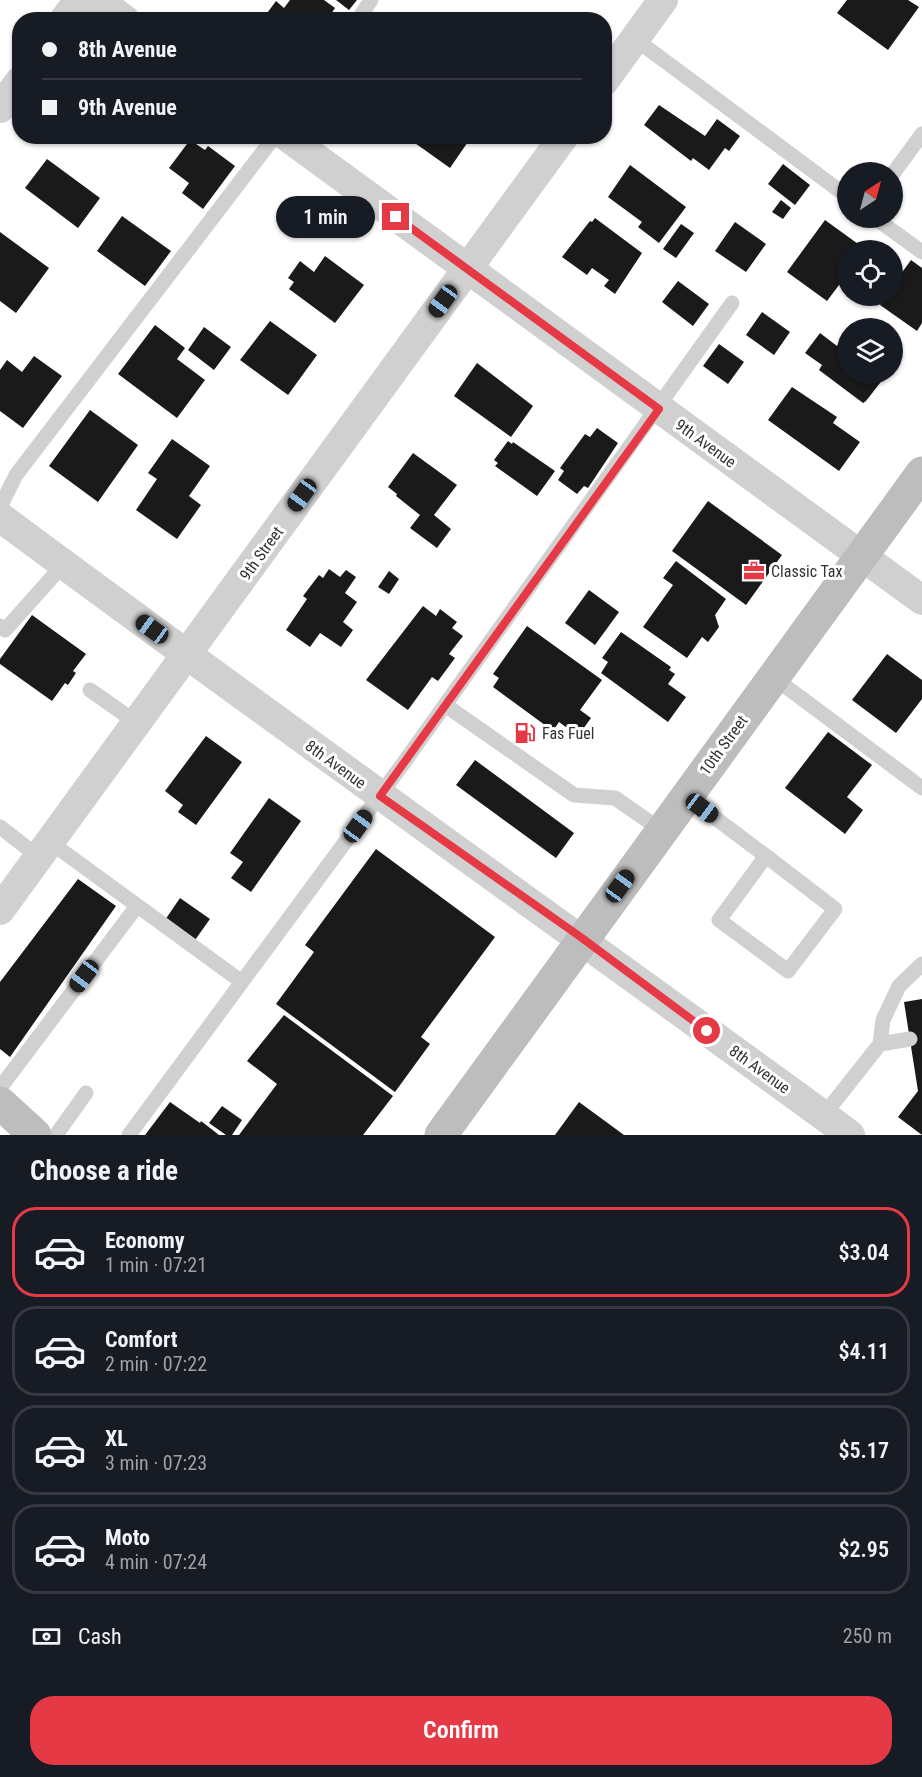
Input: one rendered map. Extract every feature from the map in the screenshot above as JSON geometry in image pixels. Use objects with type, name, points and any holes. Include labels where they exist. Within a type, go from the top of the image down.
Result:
[{"type":"street","points":[[98,0],[114,12]]},
{"type":"street","points":[[612,70],[663,0]]},
{"type":"street","points":[[0,108],[12,92]]},
{"type":"street","name":"9th Avenue","points":[[297,144],[922,600]]},
{"type":"street","name":"9th Street","points":[[0,910],[558,144]]},
{"type":"street","name":"10th Street","points":[[441,1135],[922,473]]},
{"type":"street","name":"8th Avenue","points":[[0,517],[380,796],[582,938],[850,1135]]},
{"type":"street","points":[[0,1103],[35,1135]]},
{"type":"street","points":[[0,1130],[8,1135]]},
{"type":"lane","points":[[635,39],[837,189]]},
{"type":"lane","points":[[902,162],[922,134]]},
{"type":"lane","points":[[0,507],[16,475],[269,144]]},
{"type":"lane","points":[[889,228],[922,252]]},
{"type":"lane","points":[[129,1135],[380,796],[659,409],[732,303]]},
{"type":"lane","points":[[0,626],[5,630],[64,564]]},
{"type":"lane","points":[[773,677],[922,788]]},
{"type":"lane","points":[[90,690],[137,723]]},
{"type":"lane","points":[[445,705],[574,795],[615,798],[661,830]]},
{"type":"lane","points":[[686,796],[766,856],[835,909],[788,971],[719,920],[766,856]]},
{"type":"lane","points":[[0,827],[45,849],[138,906],[242,982]]},
{"type":"lane","points":[[0,1088],[138,906]]},
{"type":"lane","points":[[823,1116],[880,1044],[883,1020],[900,986],[922,964]]},
{"type":"lane","points":[[880,1044],[910,1039]]},
{"type":"lane","points":[[56,1135],[86,1093]]},
{"type":"building","points":[[290,0],[324,0],[335,8],[332,12],[268,12],[276,1],[284,8]]},
{"type":"building","points":[[336,0],[357,0],[349,10]]},
{"type":"building","points":[[847,0],[908,0],[919,7],[888,50],[837,13]]},
{"type":"building","points":[[659,105],[705,136],[717,119],[740,136],[729,151],[725,148],[709,170],[693,158],[691,161],[644,125]]},
{"type":"building","points":[[187,144],[196,144],[205,150],[208,146],[235,166],[203,209],[182,193],[189,183],[169,168]]},
{"type":"building","points":[[416,144],[466,144],[450,168]]},
{"type":"building","points":[[47,159],[100,198],[78,228],[25,188]]},
{"type":"building","points":[[783,164],[810,185],[795,205],[768,184]]},
{"type":"building","points":[[630,165],[686,207],[659,243],[638,227],[642,222],[608,197]]},
{"type":"building","points":[[781,200],[791,208],[783,219],[772,212]]},
{"type":"building","points":[[122,216],[171,251],[145,286],[97,251]]},
{"type":"building","points":[[595,218],[642,253],[615,294],[604,286],[609,280],[592,268],[587,275],[562,257],[590,221],[592,222]]},
{"type":"building","points":[[825,220],[853,240],[837,240],[837,288],[827,301],[787,272]]},
{"type":"building","points":[[735,222],[766,244],[746,272],[715,251]]},
{"type":"building","points":[[681,224],[694,233],[676,258],[663,249]]},
{"type":"building","points":[[0,232],[49,268],[16,313],[0,301]]},
{"type":"building","points":[[325,256],[364,285],[335,323],[289,289],[294,282],[288,278],[300,261],[314,272]]},
{"type":"building","points":[[911,260],[922,268],[922,323],[917,331],[903,321],[903,318],[898,318],[881,306],[903,306],[903,271]]},
{"type":"building","points":[[678,281],[709,304],[693,326],[662,302]]},
{"type":"building","points":[[762,312],[790,332],[774,355],[746,335]]},
{"type":"building","points":[[270,321],[317,355],[288,395],[240,360]]},
{"type":"building","points":[[155,325],[185,348],[177,359],[205,380],[177,418],[118,374]]},
{"type":"building","points":[[204,327],[231,347],[214,370],[188,350]]},
{"type":"building","points":[[820,333],[837,346],[837,384],[819,370],[822,365],[805,353]]},
{"type":"building","points":[[719,344],[744,362],[728,384],[703,366]]},
{"type":"building","points":[[34,356],[62,376],[23,428],[0,411],[0,370],[7,360],[22,372]]},
{"type":"building","points":[[477,363],[533,406],[511,437],[454,396]]},
{"type":"building","points":[[838,384],[879,384],[863,403]]},
{"type":"building","points":[[792,387],[837,417],[833,423],[860,442],[839,471],[768,420]]},
{"type":"building","points":[[90,410],[138,445],[98,502],[49,466]]},
{"type":"building","points":[[597,428],[618,443],[588,488],[584,486],[577,494],[558,480],[564,471],[560,468],[585,434],[590,437]]},
{"type":"building","points":[[172,439],[210,466],[189,496],[201,505],[177,539],[136,510],[157,479],[148,473]]},
{"type":"building","points":[[508,441],[512,444],[513,442],[555,471],[537,496],[495,466],[498,463],[494,460]]},
{"type":"building","points":[[413,453],[457,485],[434,515],[451,529],[437,548],[410,528],[420,515],[388,487]]},
{"type":"building","points":[[708,501],[782,555],[746,605],[672,551]]},
{"type":"building","points":[[676,561],[726,599],[715,615],[719,627],[708,642],[702,637],[687,658],[643,627],[673,585],[663,578]]},
{"type":"building","points":[[329,569],[340,577],[346,570],[356,577],[345,593],[357,602],[343,622],[353,630],[341,647],[320,633],[310,647],[286,630],[307,599],[303,596],[319,575],[323,578]]},
{"type":"building","points":[[389,571],[399,579],[389,594],[378,587]]},
{"type":"building","points":[[589,590],[619,612],[595,645],[565,623]]},
{"type":"building","points":[[423,606],[436,616],[440,609],[457,622],[452,628],[463,636],[449,654],[455,658],[438,681],[432,677],[408,710],[366,680]]},
{"type":"building","points":[[32,615],[86,654],[73,671],[76,673],[68,685],[65,683],[52,701],[0,664],[0,659]]},
{"type":"building","points":[[527,626],[602,680],[580,710],[591,718],[578,736],[559,722],[553,731],[493,687],[499,678],[493,674]]},
{"type":"building","points":[[621,632],[671,667],[669,670],[675,674],[668,684],[686,697],[668,722],[601,673],[608,662],[602,658]]},
{"type":"building","points":[[887,654],[922,680],[922,699],[896,733],[852,700]]},
{"type":"building","points":[[828,732],[872,765],[847,797],[863,810],[845,834],[785,788]]},
{"type":"building","points":[[206,736],[242,762],[196,825],[178,812],[183,805],[165,791]]},
{"type":"building","points":[[475,760],[574,833],[556,858],[456,785]]},
{"type":"building","points":[[269,798],[301,821],[251,892],[231,878],[243,862],[230,853]]},
{"type":"building","points":[[376,849],[495,937],[421,1037],[430,1044],[395,1092],[276,1004],[314,952],[305,945]]},
{"type":"building","points":[[78,879],[116,906],[10,1057],[0,1049],[0,982]]},
{"type":"building","points":[[180,898],[210,919],[195,940],[165,920]]},
{"type":"building","points":[[922,999],[922,1135],[898,1117],[918,1091],[904,1002]]},
{"type":"building","points":[[284,1015],[393,1096],[363,1135],[239,1135],[277,1084],[247,1061]]},
{"type":"building","points":[[170,1102],[200,1123],[201,1121],[219,1135],[145,1135]]},
{"type":"building","points":[[579,1102],[624,1135],[555,1135]]},
{"type":"building","points":[[222,1106],[242,1120],[232,1135],[226,1135],[209,1123]]},
{"type":"place","name":"Classic Tax","points":[[754,571]]},
{"type":"place","name":"Fas Fuel","points":[[525,733]]},
{"type":"route","points":[[396,217],[659,409],[380,796],[582,938],[707,1031]]}]
